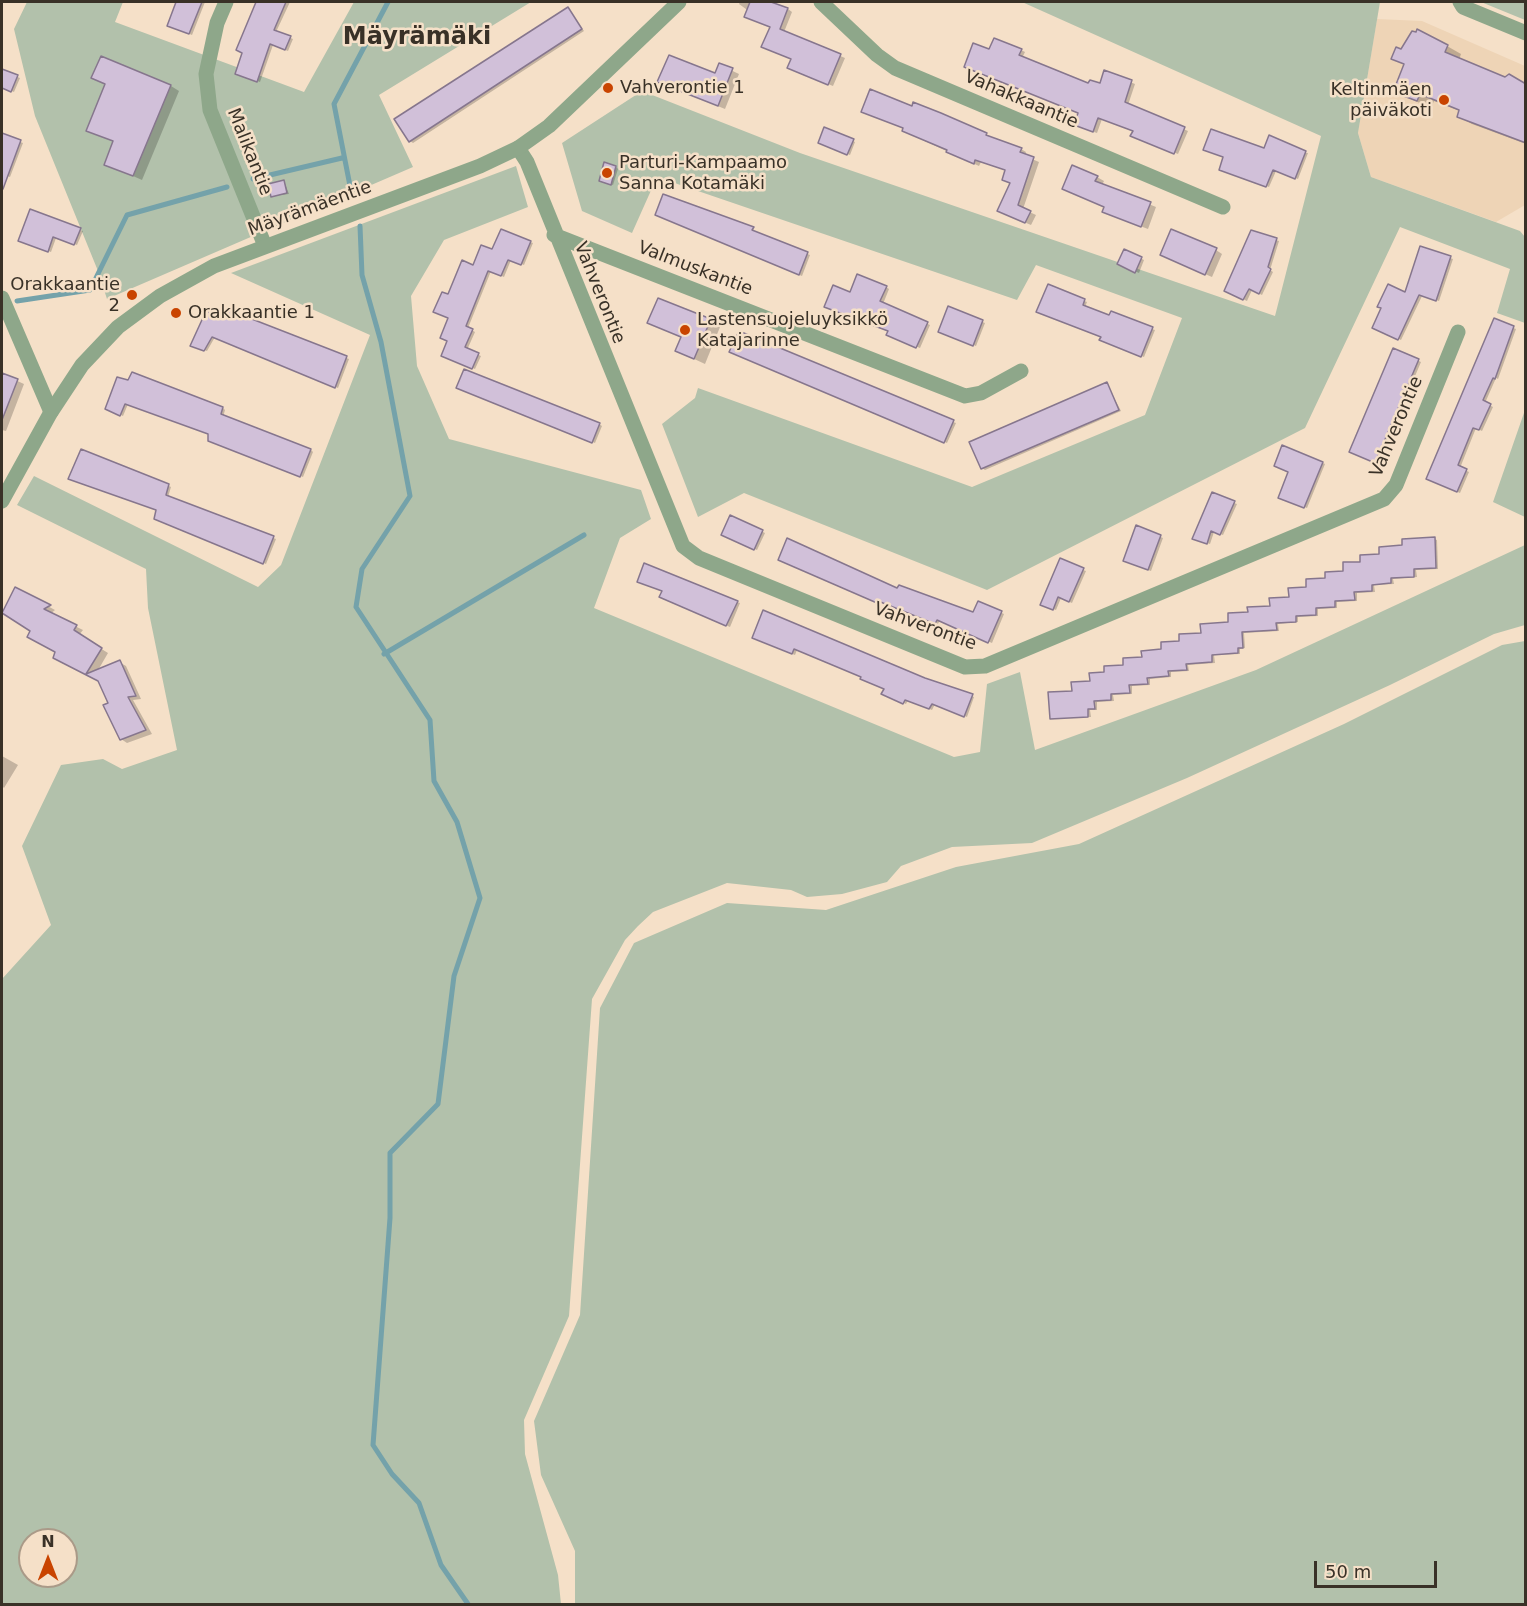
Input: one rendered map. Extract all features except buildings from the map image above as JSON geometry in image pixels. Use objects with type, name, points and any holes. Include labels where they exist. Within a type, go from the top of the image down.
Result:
[{"type":"street","name":"Malikantie","points":[[226,2],[217,23],[206,74],[210,110],[265,246]]},
{"type":"street","name":"Mäyrämäentie","points":[[2,501],[51,412],[82,365],[118,327],[186,280],[265,246],[480,166],[518,148],[549,126],[679,2]]},
{"type":"street","name":"Vahakkaantie","points":[[821,2],[877,55],[895,68],[1223,207]]},
{"type":"street","points":[[1460,2],[1462,7],[1526,33]]},
{"type":"street","name":"Vahverontie","points":[[518,148],[526,162],[683,546],[710,563],[965,667],[976,668],[1384,499],[1396,485],[1458,332]]},
{"type":"street","name":"Valmuskantie","points":[[554,235],[965,396],[981,393],[1021,371]]},
{"type":"street","points":[[2,298],[51,412]]},
{"type":"shaded area","name":"Keltinmäen päiväkoti","points":[[1377,19],[1422,21],[1525,66],[1525,205],[1496,222],[1371,177],[1358,133]]},
{"type":"green space","points":[[27,2],[123,2],[115,22],[304,92],[354,2],[531,2],[379,95],[413,167],[107,299],[98,271],[35,116],[14,29]]},
{"type":"green space","points":[[1022,2],[1380,2],[1358,133],[1371,177],[1520,231],[1525,237],[1525,323],[1497,313],[1510,269],[1400,227],[1305,428],[987,590],[744,493],[698,517],[662,424],[695,398],[698,388],[972,487],[1145,415],[1182,318],[1036,265],[1017,300],[657,177],[632,233],[582,211],[562,143],[642,91],[800,153],[1275,316],[1321,136]]},
{"type":"green space","points":[[1481,2],[1525,2],[1525,20]]},
{"type":"green space","points":[[516,166],[528,207],[444,240],[411,296],[417,366],[449,439],[641,490],[651,519],[620,538],[594,608],[954,757],[980,752],[987,684],[1020,672],[1035,750],[1256,670],[1525,545],[1525,625],[1494,634],[1390,685],[1187,778],[1032,843],[952,847],[901,866],[887,882],[842,894],[807,897],[791,890],[727,883],[653,912],[638,926],[625,940],[592,999],[569,1316],[524,1420],[525,1454],[558,1575],[561,1604],[2,1604],[2,979],[51,925],[22,846],[61,765],[103,759],[122,769],[177,750],[148,608],[146,569],[17,505],[34,476],[258,587],[281,565],[370,335],[231,273]]},
{"type":"green space","points":[[1525,410],[1525,517],[1493,502]]},
{"type":"green space","points":[[1525,641],[1525,1604],[575,1604],[575,1551],[541,1475],[534,1421],[580,1315],[600,1008],[634,943],[727,903],[826,910],[956,867],[1079,844],[1344,724],[1502,645]]},
{"type":"waterway","points":[[352,196],[334,104],[388,2]]},
{"type":"waterway","points":[[253,179],[342,158]]},
{"type":"waterway","points":[[17,301],[90,290],[127,215],[227,187]]},
{"type":"waterway","points":[[360,226],[362,275],[381,342],[410,496],[362,569],[356,607],[430,720],[434,781],[457,822],[480,898],[454,976],[438,1104],[390,1153],[390,1218],[373,1445],[392,1474],[419,1503],[441,1565],[468,1604]]},
{"type":"waterway","points":[[384,654],[584,535]]},
{"type":"place","name":"Vahverontie 1","points":[[608,88]]},
{"type":"place","name":"Keltinmäen päiväkoti","points":[[1444,100]]},
{"type":"place","name":"Parturi-Kampaamo Sanna Kotamäki","points":[[607,173]]},
{"type":"place","name":"Orakkaantie 2","points":[[132,295]]},
{"type":"place","name":"Orakkaantie 1","points":[[176,313]]},
{"type":"place","name":"Lastensuojeluyksikkö Katajarinne","points":[[685,330]]},
{"type":"district","name":"Mäyrämäki","points":[[417,38]]}]
